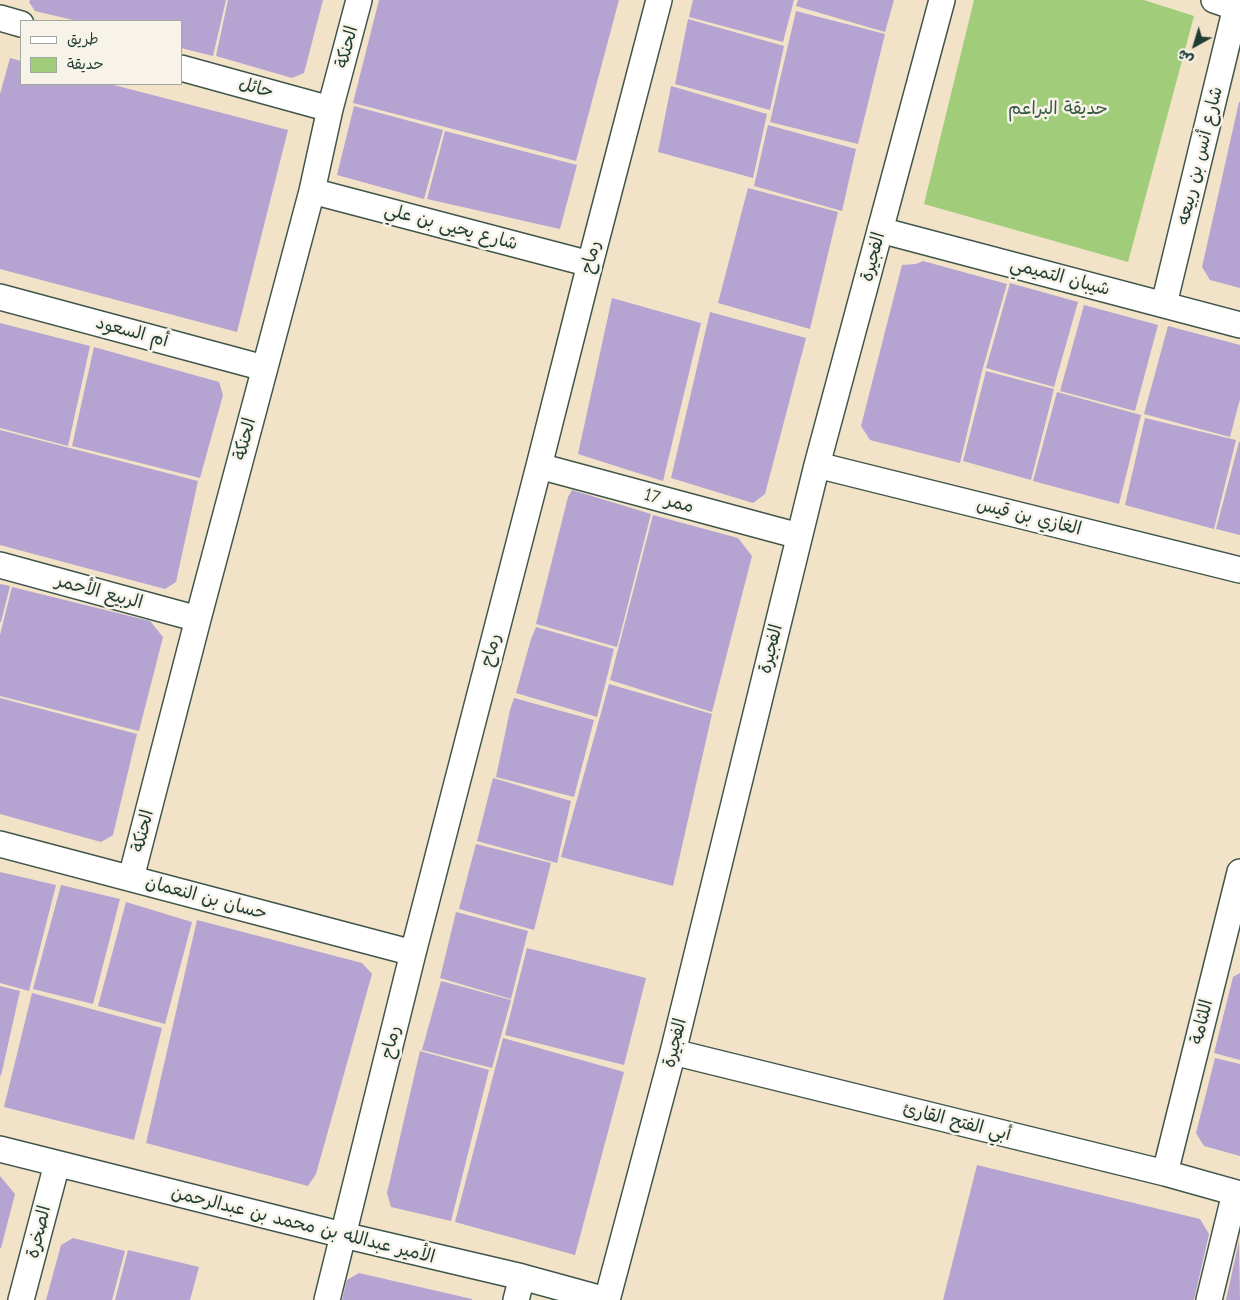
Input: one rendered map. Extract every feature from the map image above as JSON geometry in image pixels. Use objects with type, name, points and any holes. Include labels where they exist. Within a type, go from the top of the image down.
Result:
[{"type":"street","points":[[0,7],[2,0]]},
{"type":"street","name":"الحنكة","points":[[131,878],[312,191],[330,109],[359,0]]},
{"type":"street","name":"رماح","points":[[326,1300],[412,954],[659,0]]},
{"type":"street","name":"الفجيرة","points":[[606,1300],[673,1052],[817,465],[942,0]]},
{"type":"street","name":"شارع أنس بن ربيعه","points":[[1164,304],[1230,5]]},
{"type":"street","points":[[0,18],[20,24]]},
{"type":"street","name":"حائل","points":[[182,68],[330,109]]},
{"type":"street","name":"شارع يحيى بن علي","points":[[312,191],[590,264]]},
{"type":"street","name":"شيبان التميمي","points":[[880,230],[1240,325]]},
{"type":"street","name":"أم السعود","points":[[0,297],[264,368]]},
{"type":"street","name":"الغازي بن قيس","points":[[817,465],[1240,570]]},
{"type":"street","name":"ممر 17","points":[[539,466],[799,536]]},
{"type":"street","name":"الربيع الأحمر","points":[[0,565],[198,619]]},
{"type":"street","name":"حسان بن النعمان","points":[[0,844],[412,954]]},
{"type":"street","name":"اللثامة","points":[[1165,1173],[1232,935],[1240,872]]},
{"type":"street","name":"أبي الفتح القارئ","points":[[673,1052],[1165,1173],[1237,1193]]},
{"type":"street","name":"الأمير عبدالله بن محمد بن عبدالرحمن","points":[[0,1149],[343,1236],[519,1289],[606,1300]]},
{"type":"street","name":"الصخرة","points":[[21,1300],[57,1164]]},
{"type":"street","points":[[1209,1300],[1237,1193]]},
{"type":"green space","name":"حديقة البراعم","points":[[974,0],[1144,0],[1194,16],[1128,262],[924,204]]},
{"type":"building","points":[[30,0],[226,0],[213,56],[182,48],[182,20],[73,20],[35,11],[29,2]]},
{"type":"building","points":[[228,0],[323,0],[304,73],[292,78],[216,56]]},
{"type":"building","points":[[379,0],[619,0],[576,161],[353,103]]},
{"type":"building","points":[[693,0],[794,0],[783,42],[689,17]]},
{"type":"building","points":[[798,0],[894,0],[885,32],[796,6]]},
{"type":"building","points":[[796,11],[885,34],[858,144],[770,122]]},
{"type":"building","points":[[688,19],[784,46],[770,110],[675,84]]},
{"type":"building","points":[[10,58],[20,61],[20,85],[114,85],[288,130],[237,332],[0,269],[0,94]]},
{"type":"building","points":[[671,86],[767,114],[753,178],[658,152]]},
{"type":"building","points":[[1239,102],[1240,288],[1210,280],[1202,267]]},
{"type":"building","points":[[354,106],[443,130],[424,199],[337,175]]},
{"type":"building","points":[[768,125],[856,149],[842,211],[754,186]]},
{"type":"building","points":[[445,131],[577,165],[560,229],[427,199]]},
{"type":"building","points":[[748,188],[838,212],[810,329],[718,303]]},
{"type":"building","points":[[923,261],[1007,284],[982,371],[960,463],[870,440],[861,426],[902,265],[916,264]]},
{"type":"building","points":[[1010,283],[1078,302],[1054,387],[986,368]]},
{"type":"building","points":[[612,298],[701,323],[663,481],[578,454]]},
{"type":"building","points":[[1084,305],[1158,325],[1135,411],[1060,391]]},
{"type":"building","points":[[710,312],[806,338],[765,494],[753,503],[671,478]]},
{"type":"building","points":[[0,323],[90,346],[68,446],[0,428]]},
{"type":"building","points":[[1168,326],[1240,345],[1240,399],[1230,437],[1144,414]]},
{"type":"building","points":[[94,347],[219,382],[223,395],[200,478],[72,446]]},
{"type":"building","points":[[986,371],[1054,389],[1031,480],[963,461]]},
{"type":"building","points":[[1057,392],[1141,415],[1119,504],[1033,481]]},
{"type":"building","points":[[1145,418],[1236,440],[1214,529],[1125,505]]},
{"type":"building","points":[[0,430],[198,481],[176,582],[165,589],[0,545]]},
{"type":"building","points":[[1240,442],[1240,535],[1216,529]]},
{"type":"building","points":[[572,490],[651,514],[617,647],[536,624],[568,497]]},
{"type":"building","points":[[653,515],[738,538],[752,556],[712,712],[610,680]]},
{"type":"building","points":[[0,584],[10,586],[1,622],[0,622]]},
{"type":"building","points":[[12,587],[150,621],[163,637],[139,731],[0,696],[0,635]]},
{"type":"building","points":[[536,627],[614,649],[597,717],[516,693]]},
{"type":"building","points":[[609,684],[712,714],[673,886],[561,857]]},
{"type":"building","points":[[0,698],[137,734],[113,835],[101,842],[0,814]]},
{"type":"building","points":[[514,698],[594,720],[574,797],[496,777]]},
{"type":"building","points":[[493,778],[571,801],[557,863],[477,841]]},
{"type":"building","points":[[476,844],[551,863],[534,930],[459,909]]},
{"type":"building","points":[[0,872],[56,885],[29,991],[0,983]]},
{"type":"building","points":[[61,885],[120,899],[93,1004],[33,989]]},
{"type":"building","points":[[126,902],[192,922],[165,1024],[98,1006]]},
{"type":"building","points":[[456,912],[528,931],[511,999],[440,978]]},
{"type":"building","points":[[197,920],[362,963],[372,974],[316,1174],[308,1186],[146,1143]]},
{"type":"building","points":[[527,948],[646,978],[624,1065],[505,1035]]},
{"type":"building","points":[[1240,973],[1240,1060],[1214,1053],[1233,977]]},
{"type":"building","points":[[441,981],[511,1000],[492,1068],[422,1050]]},
{"type":"building","points":[[0,986],[20,991],[1,1076],[0,1075]]},
{"type":"building","points":[[32,993],[162,1028],[134,1140],[4,1107]]},
{"type":"building","points":[[503,1038],[624,1072],[575,1255],[455,1222]]},
{"type":"building","points":[[420,1051],[489,1070],[451,1221],[391,1207],[387,1193]]},
{"type":"building","points":[[1215,1058],[1240,1064],[1240,1156],[1204,1146],[1196,1133]]},
{"type":"building","points":[[977,1165],[1200,1219],[1209,1234],[1194,1300],[943,1300]]},
{"type":"building","points":[[0,1176],[15,1194],[1,1248],[0,1248]]},
{"type":"building","points":[[73,1238],[125,1251],[112,1300],[46,1300],[61,1245]]},
{"type":"building","points":[[1239,1241],[1240,1300],[1226,1300]]},
{"type":"building","points":[[128,1250],[199,1267],[190,1300],[115,1300]]},
{"type":"building","points":[[359,1273],[472,1300],[342,1300],[347,1280]]}]
